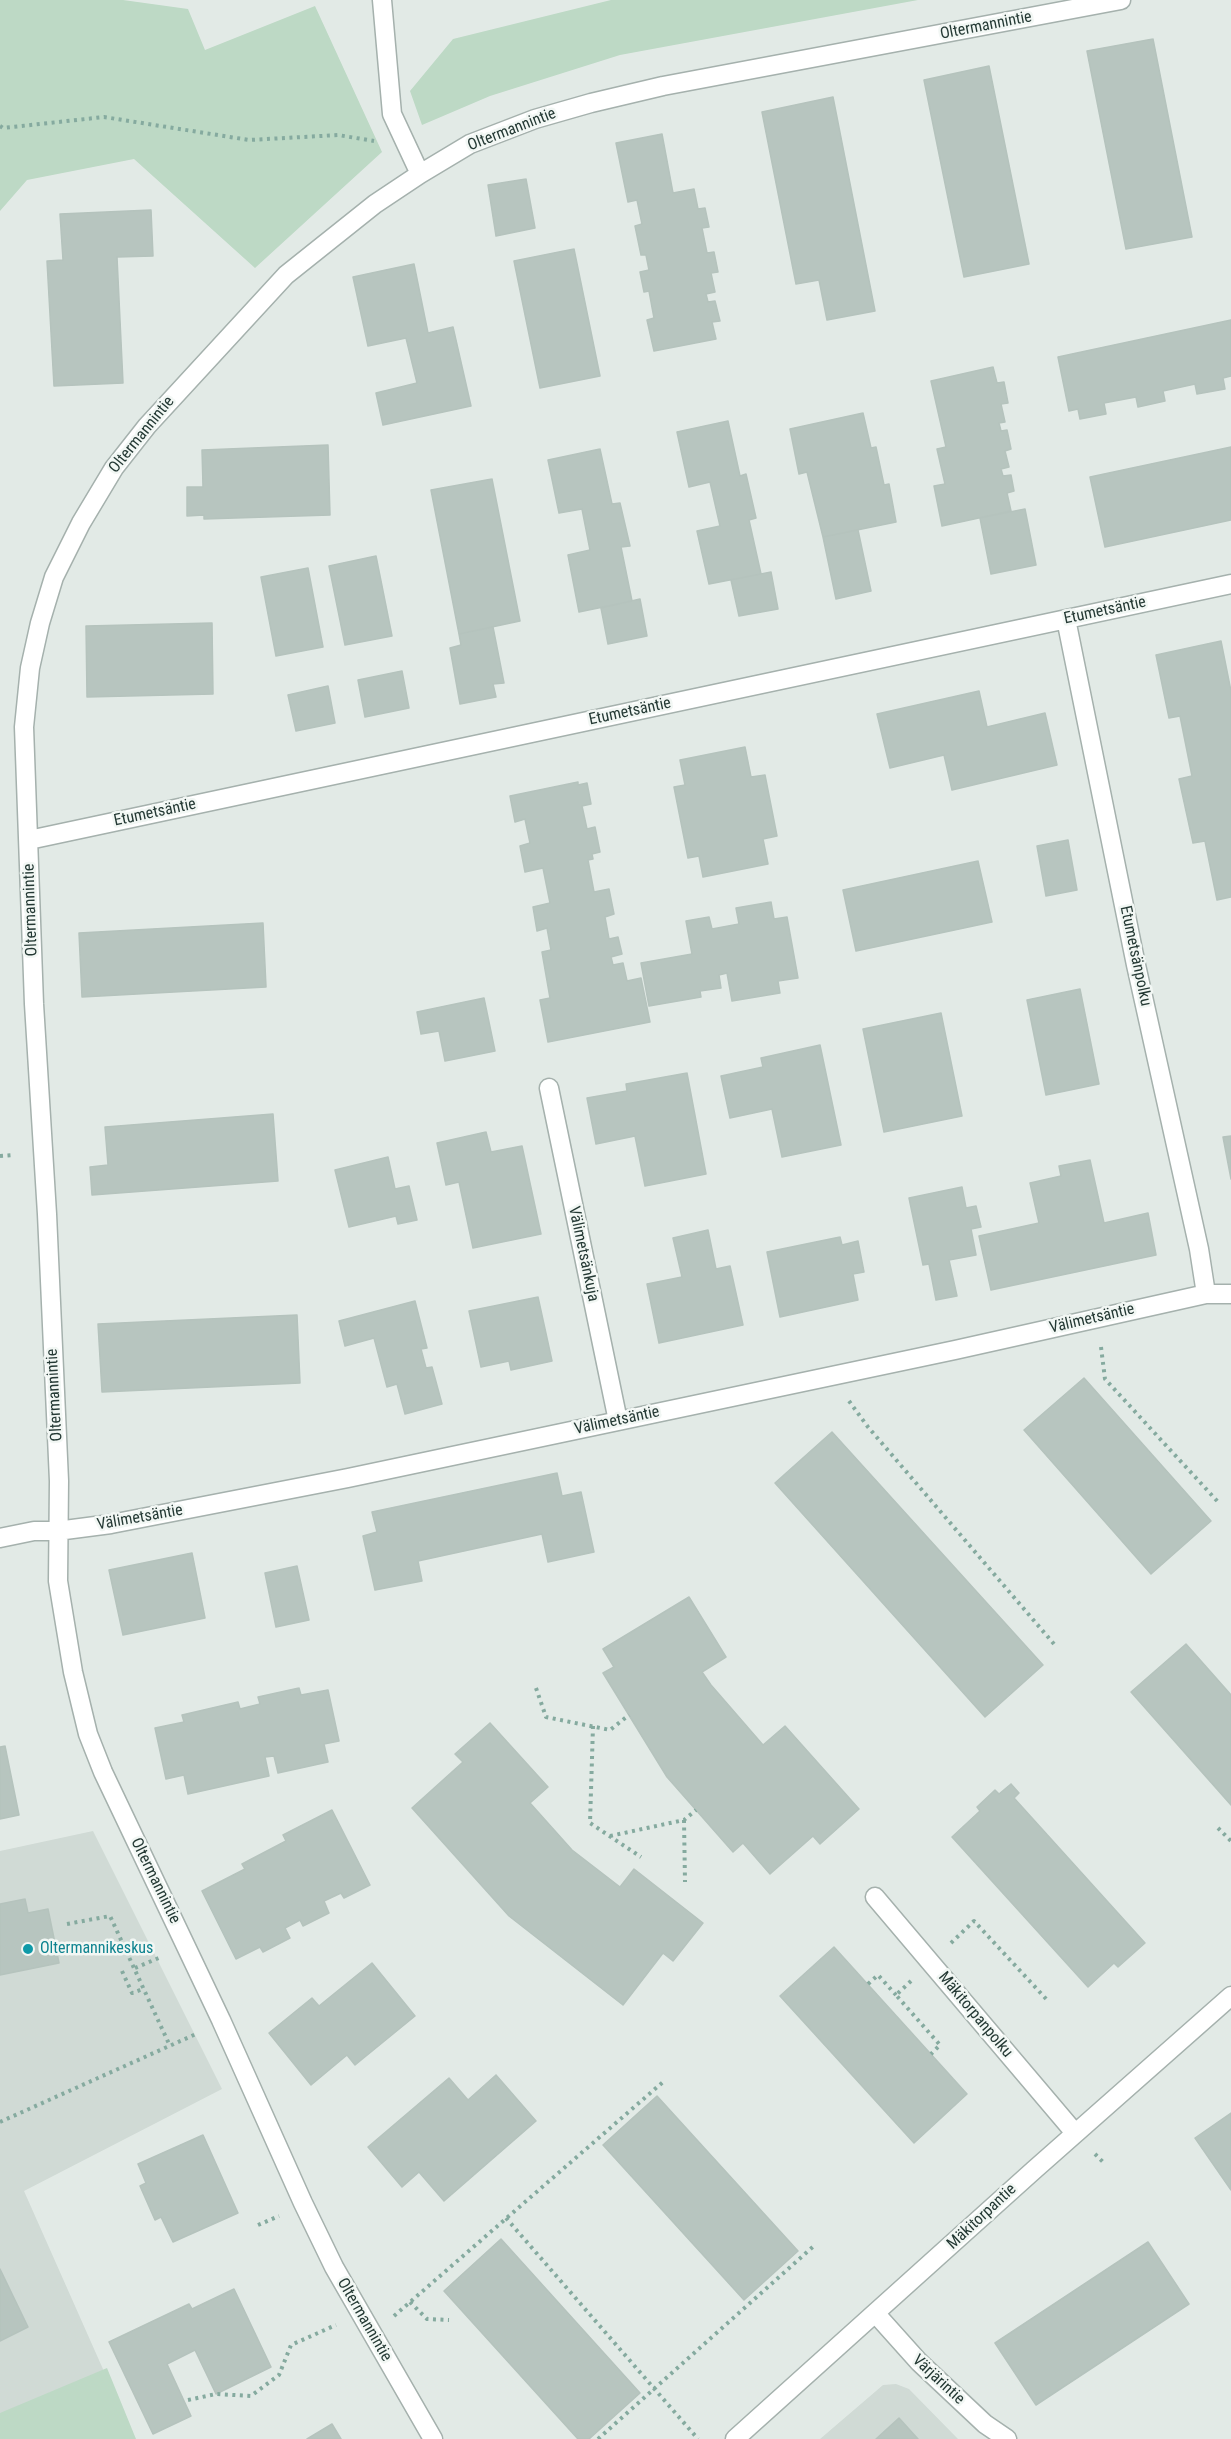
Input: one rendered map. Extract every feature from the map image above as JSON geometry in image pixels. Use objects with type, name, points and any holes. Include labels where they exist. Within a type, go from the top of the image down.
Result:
[{"type":"street","points":[[382,0],[392,114],[420,174]]},
{"type":"street","name":"Oltermannintie","points":[[433,2439],[334,2267],[211,1998],[104,1772],[88,1734],[73,1672],[58,1581],[59,1481],[47,1214],[34,1004],[24,727],[30,668],[40,623],[54,577],[81,523],[114,468],[147,426],[286,275],[375,204],[470,144],[535,119],[591,103],[674,84],[1121,0]]},
{"type":"street","name":"Etumetsäntie","points":[[29,840],[1231,584]]},
{"type":"street","name":"Etumetsänpolku","points":[[1066,619],[1136,965],[1199,1249],[1206,1294]]},
{"type":"street","name":"Välimetsänkuja","points":[[549,1088],[618,1420]]},
{"type":"street","name":"Välimetsäntie","points":[[0,1538],[34,1531],[57,1531],[111,1524],[348,1478],[1206,1294],[1231,1294]]},
{"type":"street","name":"Mäkitorpanpolku","points":[[875,1897],[1075,2133]]},
{"type":"street","name":"Mäkitorpantie","points":[[735,2439],[1231,1996]]},
{"type":"street","name":"Värjärintie","points":[[876,2314],[919,2362],[985,2424],[1007,2439]]},
{"type":"path","points":[[0,126],[3,128],[104,117],[249,140],[338,135],[406,147]]},
{"type":"path","points":[[1096,1319],[1105,1379],[1219,1503]]},
{"type":"path","points":[[839,1374],[845,1395],[868,1427],[1054,1644]]},
{"type":"path","points":[[536,1688],[546,1717],[610,1730],[629,1715]]},
{"type":"path","points":[[593,1726],[590,1823],[641,1857]]},
{"type":"path","points":[[609,1836],[684,1820],[696,1810]]},
{"type":"path","points":[[684,1820],[685,1882]]},
{"type":"path","points":[[1218,1828],[1231,1841]]},
{"type":"path","points":[[67,1924],[110,1916],[170,2046]]},
{"type":"path","points":[[135,1968],[166,1955]]},
{"type":"path","points":[[122,1971],[132,1993],[143,1989]]},
{"type":"path","points":[[868,1984],[878,1975],[896,1995]]},
{"type":"path","points":[[0,2122],[202,2031]]},
{"type":"path","points":[[390,2320],[663,2082]]},
{"type":"path","points":[[258,2225],[274,2217]]},
{"type":"path","points":[[506,2218],[698,2439]]},
{"type":"path","points":[[598,2439],[816,2244]]},
{"type":"path","points":[[410,2302],[427,2319],[450,2320]]},
{"type":"path","points":[[188,2400],[216,2394],[251,2396],[279,2374],[291,2345],[329,2328]]},
{"type":"shaded area","points":[[93,1831],[222,2089],[24,2191],[134,2439],[0,2439],[0,1851]]},
{"type":"shaded area","points":[[896,2384],[909,2389],[958,2439],[820,2439],[883,2385]]},
{"type":"green space","points":[[0,0],[123,0],[188,9],[205,50],[315,6],[382,152],[255,268],[134,159],[27,180],[0,211]]},
{"type":"green space","points":[[611,0],[918,0],[620,55],[490,96],[422,125],[410,91],[453,39]]},
{"type":"green space","points":[[107,2368],[136,2439],[0,2439],[0,2413]]},
{"type":"building","points":[[1153,39],[1192,237],[1126,249],[1087,51]]},
{"type":"building","points":[[989,66],[1029,264],[964,277],[924,80]]},
{"type":"building","points":[[833,97],[875,311],[827,320],[819,280],[796,284],[762,112]]},
{"type":"building","points":[[662,134],[673,193],[694,189],[698,209],[705,208],[709,227],[702,228],[707,253],[714,252],[718,272],[711,273],[715,292],[706,294],[708,302],[715,301],[720,321],[712,322],[716,339],[654,351],[647,320],[654,318],[649,291],[644,292],[640,272],[649,270],[646,255],[641,255],[635,226],[642,224],[637,200],[628,202],[616,143]]},
{"type":"building","points":[[526,179],[535,228],[496,236],[488,185]]},
{"type":"building","points":[[151,210],[153,256],[117,257],[123,383],[54,386],[47,261],[63,260],[60,214]]},
{"type":"building","points":[[574,249],[600,376],[540,388],[514,261]]},
{"type":"building","points":[[414,264],[428,333],[453,327],[471,406],[383,425],[376,393],[417,383],[406,338],[368,346],[353,277]]},
{"type":"building","points":[[1231,320],[1231,376],[1223,378],[1225,389],[1197,394],[1195,384],[1163,391],[1165,401],[1138,407],[1136,397],[1104,403],[1106,414],[1080,419],[1078,409],[1069,411],[1058,357]]},
{"type":"building","points":[[993,367],[997,383],[1004,382],[1008,403],[1001,404],[1005,422],[999,423],[1001,431],[1007,430],[1011,449],[1005,451],[1009,467],[1001,469],[1003,476],[1011,475],[1014,491],[1007,493],[1011,511],[942,526],[934,486],[945,484],[937,449],[946,447],[931,381]]},
{"type":"building","points":[[863,413],[871,448],[876,447],[884,485],[889,484],[896,522],[823,537],[807,472],[799,474],[790,429]]},
{"type":"building","points":[[728,421],[740,476],[746,474],[756,518],[749,520],[761,574],[709,584],[697,531],[720,526],[710,482],[689,487],[677,432]]},
{"type":"building","points":[[328,445],[330,515],[204,519],[204,515],[187,516],[187,487],[203,487],[202,450]]},
{"type":"building","points":[[1231,447],[1231,520],[1105,547],[1090,477]]},
{"type":"building","points":[[600,449],[612,504],[620,503],[630,546],[621,547],[632,601],[579,612],[568,555],[590,550],[582,509],[559,513],[548,460]]},
{"type":"building","points":[[492,479],[520,621],[459,634],[431,490]]},
{"type":"building","points":[[1025,509],[1036,565],[991,574],[980,518]]},
{"type":"building","points":[[858,530],[871,591],[836,599],[823,537]]},
{"type":"building","points":[[376,556],[392,636],[345,645],[329,566]]},
{"type":"building","points":[[308,568],[323,647],[276,656],[261,577]]},
{"type":"building","points":[[771,572],[778,609],[739,616],[731,580]]},
{"type":"building","points":[[640,599],[647,636],[608,644],[601,608]]},
{"type":"building","points":[[212,623],[213,694],[87,697],[86,626]]},
{"type":"building","points":[[493,627],[504,683],[493,684],[496,697],[460,704],[450,648],[461,645],[459,634]]},
{"type":"building","points":[[1221,641],[1231,691],[1231,897],[1217,900],[1205,841],[1193,843],[1179,779],[1192,776],[1180,716],[1169,718],[1156,655]]},
{"type":"building","points":[[402,671],[409,708],[365,717],[358,680]]},
{"type":"building","points":[[328,686],[335,723],[296,731],[288,695]]},
{"type":"building","points":[[979,691],[987,727],[1045,713],[1057,765],[952,790],[944,755],[890,768],[877,714]]},
{"type":"building","points":[[745,747],[751,777],[765,775],[777,836],[763,839],[768,864],[703,877],[699,856],[688,858],[674,787],[685,785],[680,760]]},
{"type":"building","points":[[578,782],[578,785],[587,783],[591,804],[582,806],[587,829],[595,827],[600,852],[592,854],[593,859],[588,860],[594,892],[609,889],[614,914],[605,917],[609,939],[618,937],[622,954],[611,957],[613,965],[623,963],[627,981],[641,978],[650,1022],[548,1042],[540,1000],[550,998],[542,952],[551,950],[547,928],[537,931],[533,907],[550,903],[543,868],[525,872],[520,846],[530,843],[525,819],[515,822],[510,796]]},
{"type":"building","points":[[1068,840],[1077,890],[1046,896],[1037,846]]},
{"type":"building","points":[[978,861],[992,922],[856,951],[843,890]]},
{"type":"building","points":[[771,902],[774,919],[787,917],[798,978],[778,981],[780,993],[732,1001],[727,973],[719,975],[721,988],[700,991],[701,997],[649,1006],[641,963],[692,954],[686,921],[709,917],[712,929],[739,924],[736,908]]},
{"type":"building","points":[[263,923],[266,987],[82,997],[79,933]]},
{"type":"building","points":[[1080,989],[1099,1084],[1046,1095],[1027,1000]]},
{"type":"building","points":[[484,998],[495,1051],[445,1061],[439,1031],[421,1034],[417,1012]]},
{"type":"building","points":[[941,1013],[962,1116],[884,1132],[863,1029]]},
{"type":"building","points":[[820,1045],[841,1145],[782,1157],[772,1109],[730,1118],[721,1076],[763,1067],[761,1058]]},
{"type":"building","points":[[687,1073],[706,1174],[645,1186],[635,1136],[596,1144],[587,1098],[627,1091],[626,1084]]},
{"type":"building","points":[[273,1114],[278,1181],[92,1195],[90,1167],[108,1165],[105,1127]]},
{"type":"building","points":[[486,1132],[491,1152],[522,1146],[541,1234],[473,1248],[459,1182],[446,1185],[437,1143]]},
{"type":"building","points":[[1231,1136],[1231,1179],[1223,1137]]},
{"type":"building","points":[[388,1157],[395,1189],[409,1186],[417,1220],[398,1224],[396,1216],[349,1227],[335,1170]]},
{"type":"building","points":[[1090,1160],[1104,1223],[1148,1213],[1156,1255],[991,1290],[979,1236],[1039,1223],[1030,1183],[1061,1176],[1059,1166]]},
{"type":"building","points":[[962,1187],[966,1208],[976,1206],[981,1227],[971,1229],[976,1255],[949,1260],[957,1296],[936,1300],[929,1264],[923,1265],[909,1198]]},
{"type":"building","points":[[708,1230],[716,1269],[730,1266],[743,1325],[659,1343],[647,1284],[682,1277],[673,1238]]},
{"type":"building","points":[[840,1237],[842,1245],[858,1241],[864,1272],[853,1274],[858,1300],[780,1317],[767,1252]]},
{"type":"building","points":[[538,1297],[552,1361],[511,1370],[509,1361],[481,1367],[469,1311]]},
{"type":"building","points":[[415,1301],[427,1348],[421,1349],[426,1368],[432,1367],[442,1404],[405,1414],[397,1384],[387,1387],[374,1338],[345,1346],[339,1321]]},
{"type":"building","points":[[297,1315],[300,1383],[102,1392],[98,1324]]},
{"type":"building","points":[[1084,1378],[1211,1521],[1151,1574],[1024,1430]]},
{"type":"building","points":[[832,1432],[1043,1665],[985,1717],[775,1483]]},
{"type":"building","points":[[557,1473],[562,1496],[581,1492],[594,1552],[548,1562],[542,1534],[418,1561],[422,1581],[375,1590],[363,1536],[377,1532],[372,1512]]},
{"type":"building","points":[[192,1553],[205,1618],[123,1635],[109,1570]]},
{"type":"building","points":[[297,1566],[309,1620],[276,1627],[265,1573]]},
{"type":"building","points":[[689,1597],[726,1657],[702,1672],[711,1685],[763,1745],[785,1726],[859,1809],[820,1844],[813,1836],[770,1874],[743,1843],[733,1852],[667,1777],[603,1673],[614,1667],[603,1649]]},
{"type":"building","points":[[1186,1644],[1231,1695],[1231,1805],[1131,1692]]},
{"type":"building","points":[[299,1688],[301,1695],[328,1690],[339,1741],[324,1744],[328,1762],[278,1773],[274,1756],[265,1757],[269,1776],[188,1794],[184,1775],[166,1779],[155,1728],[184,1722],[182,1715],[238,1702],[240,1709],[260,1704],[258,1697]]},
{"type":"building","points":[[490,1723],[548,1787],[530,1803],[572,1850],[620,1887],[634,1869],[703,1923],[673,1961],[663,1953],[623,2005],[509,1916],[412,1808],[463,1762],[455,1754]]},
{"type":"building","points":[[5,1746],[19,1815],[0,1819],[0,1747]]},
{"type":"building","points":[[1011,1784],[1019,1793],[1014,1798],[1145,1943],[1118,1967],[1114,1963],[1088,1987],[952,1837],[980,1811],[977,1807],[995,1790],[999,1794]]},
{"type":"building","points":[[332,1810],[370,1885],[344,1898],[341,1893],[324,1901],[329,1913],[303,1926],[300,1920],[285,1928],[290,1938],[263,1952],[260,1947],[236,1959],[202,1891],[245,1869],[242,1864],[286,1841],[283,1835]]},
{"type":"building","name":"Oltermannikeskus","points":[[25,1899],[28,1913],[48,1909],[59,1963],[0,1975],[0,1904]]},
{"type":"building","points":[[834,1947],[967,2094],[914,2143],[780,1996]]},
{"type":"building","points":[[372,1963],[415,2016],[355,2065],[347,2055],[311,2085],[269,2033],[312,1998],[319,2006]]},
{"type":"building","points":[[496,2075],[536,2121],[444,2201],[419,2172],[402,2187],[368,2147],[449,2078],[468,2100]]},
{"type":"building","points":[[657,2096],[798,2251],[744,2300],[603,2145]]},
{"type":"building","points":[[1231,2113],[1231,2190],[1195,2138]]},
{"type":"building","points":[[203,2135],[238,2213],[173,2242],[161,2217],[155,2220],[140,2186],[146,2183],[138,2164]]},
{"type":"building","points":[[501,2239],[640,2393],[589,2439],[578,2439],[444,2291]]},
{"type":"building","points":[[1148,2242],[1189,2304],[1036,2405],[995,2343]]},
{"type":"building","points":[[0,2269],[28,2327],[0,2341]]},
{"type":"building","points":[[234,2289],[271,2367],[216,2394],[195,2350],[167,2364],[191,2416],[153,2434],[109,2342],[189,2304],[192,2309]]},
{"type":"building","points":[[899,2418],[918,2439],[876,2439]]},
{"type":"building","points":[[332,2424],[341,2439],[307,2439]]},
{"type":"place","name":"Oltermannikeskus","points":[[28,1949]]}]
